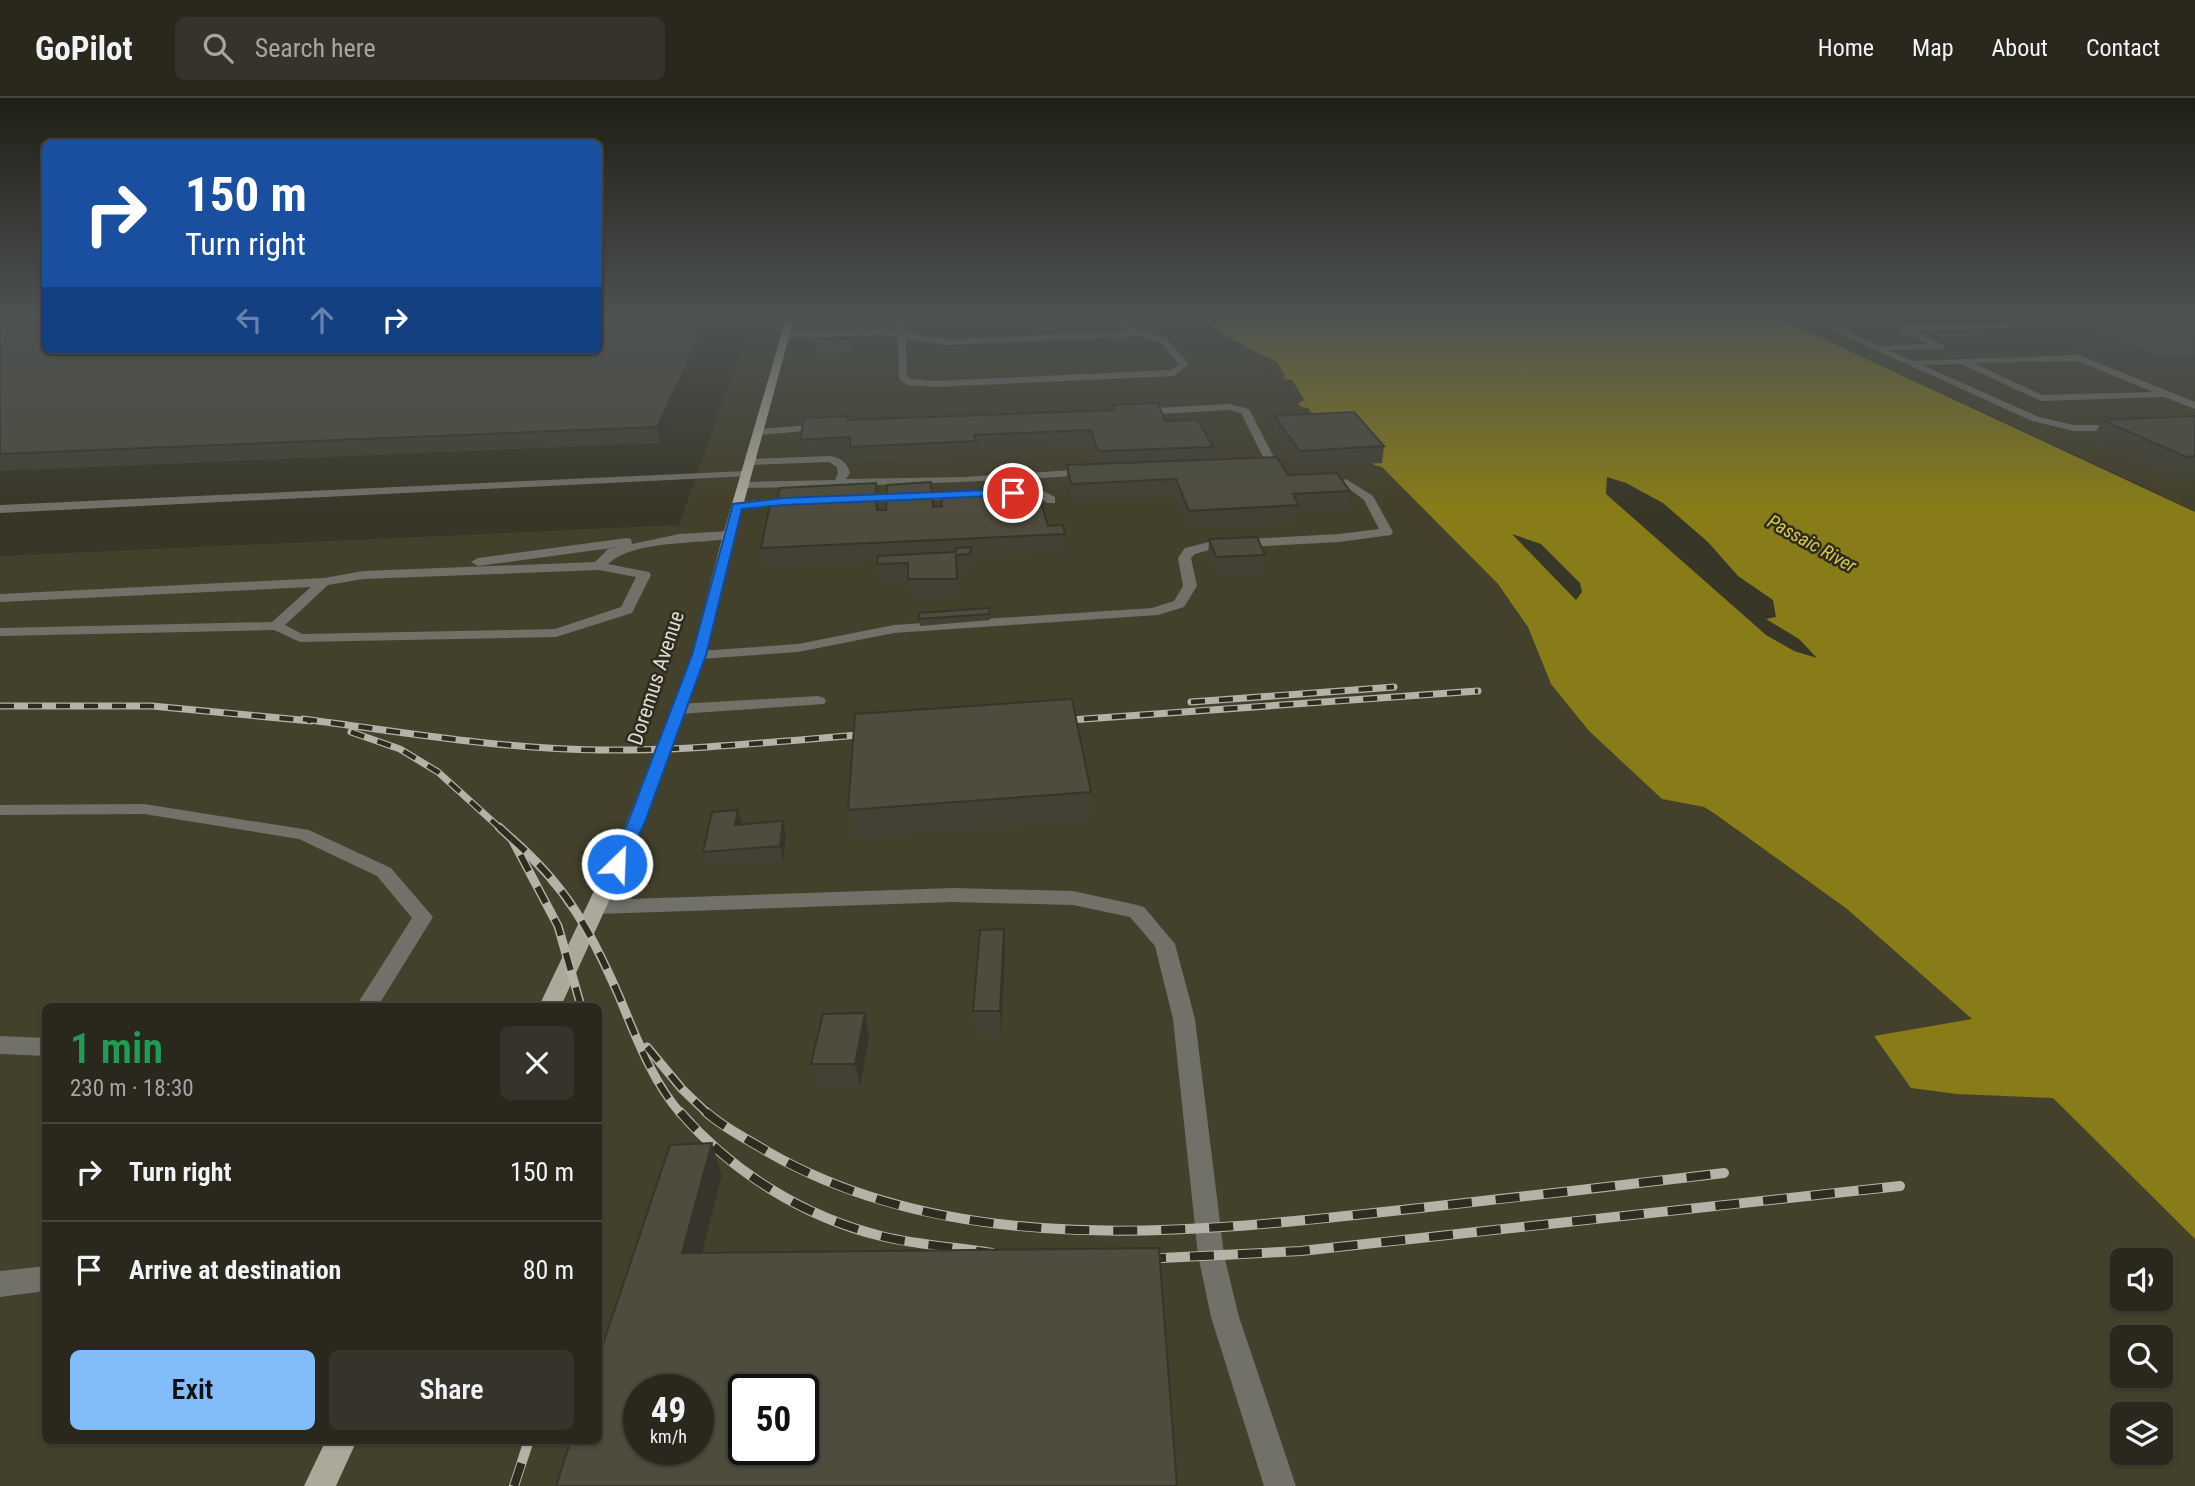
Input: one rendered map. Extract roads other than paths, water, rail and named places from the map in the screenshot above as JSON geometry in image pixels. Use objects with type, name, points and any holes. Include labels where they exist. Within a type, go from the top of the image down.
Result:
[{"type":"main road","name":"Doremus Avenue","points":[[551,1003],[636,822],[699,655],[729,534],[774,380]]},
{"type":"main road","points":[[320,1486],[340,1444]]},
{"type":"street","points":[[905,380],[935,384],[1038,380]]},
{"type":"street","points":[[1948,380],[2036,419],[2074,428],[2132,428]]},
{"type":"street","points":[[2002,380],[2041,398],[2168,395]]},
{"type":"street","points":[[2131,380],[2195,406]]},
{"type":"street","points":[[1129,412],[1229,407],[1245,411],[1270,459],[1235,463]]},
{"type":"street","points":[[758,432],[839,426]]},
{"type":"street","points":[[0,509],[746,474],[830,459],[843,466],[844,472],[836,485]]},
{"type":"street","points":[[746,474],[836,485],[1100,472]]},
{"type":"street","points":[[699,655],[798,648],[894,629],[1153,612],[1179,604],[1190,586],[1184,558],[1190,551],[1213,545],[1339,538],[1387,532],[1369,498],[1346,482]]},
{"type":"street","points":[[837,499],[1039,492],[1051,500]]},
{"type":"street","points":[[737,506],[811,500]]},
{"type":"street","points":[[429,572],[494,558],[729,534]]},
{"type":"street","points":[[599,566],[613,552],[679,538]]},
{"type":"street","points":[[0,598],[324,582],[363,575],[429,572],[599,566],[644,575],[626,610],[556,632],[300,638],[276,626],[0,632]]},
{"type":"street","points":[[276,626],[324,582]]},
{"type":"street","points":[[679,709],[818,701]]},
{"type":"street","points":[[0,810],[144,809],[303,834],[384,872],[423,917],[370,1003]]},
{"type":"street","points":[[598,907],[953,895],[1073,898],[1137,912],[1165,944],[1184,1019],[1211,1255],[1225,1318],[1280,1486]]},
{"type":"street","points":[[0,1045],[42,1047]]},
{"type":"street","points":[[0,1284],[42,1279]]},
{"type":"water","name":"Passaic River","points":[[1292,380],[1911,380],[2195,512],[2195,1239],[2053,1098],[1957,1094],[1911,1088],[1874,1036],[1972,1019],[1847,909],[1704,807],[1662,799],[1589,731],[1551,684],[1528,627],[1498,584],[1382,467],[1350,452],[1308,408],[1301,407],[1298,404],[1304,400]]},
{"type":"railway","points":[[1191,702],[1394,687]]},
{"type":"railway","points":[[1056,721],[1478,691]]},
{"type":"railway","points":[[0,706],[152,706],[311,721]]},
{"type":"railway","points":[[303,719],[488,743],[600,750],[702,747],[871,734]]},
{"type":"railway","points":[[351,732],[400,749],[438,772],[501,829]]},
{"type":"railway","points":[[499,827],[512,839]]},
{"type":"railway","points":[[512,839],[548,874],[587,930],[653,1073],[681,1114]]},
{"type":"railway","points":[[512,839],[558,926],[580,1003]]},
{"type":"railway","points":[[647,1047],[682,1089],[708,1114]]},
{"type":"railway","points":[[680,1112],[700,1134],[746,1173],[824,1217],[881,1236],[992,1253]]},
{"type":"railway","points":[[706,1112],[768,1152],[843,1187],[921,1211],[1003,1225],[1087,1230],[1171,1230],[1256,1225],[1724,1173]]},
{"type":"railway","points":[[1142,1259],[1301,1251],[1900,1186]]},
{"type":"railway","points":[[514,1486],[528,1444]]}]
